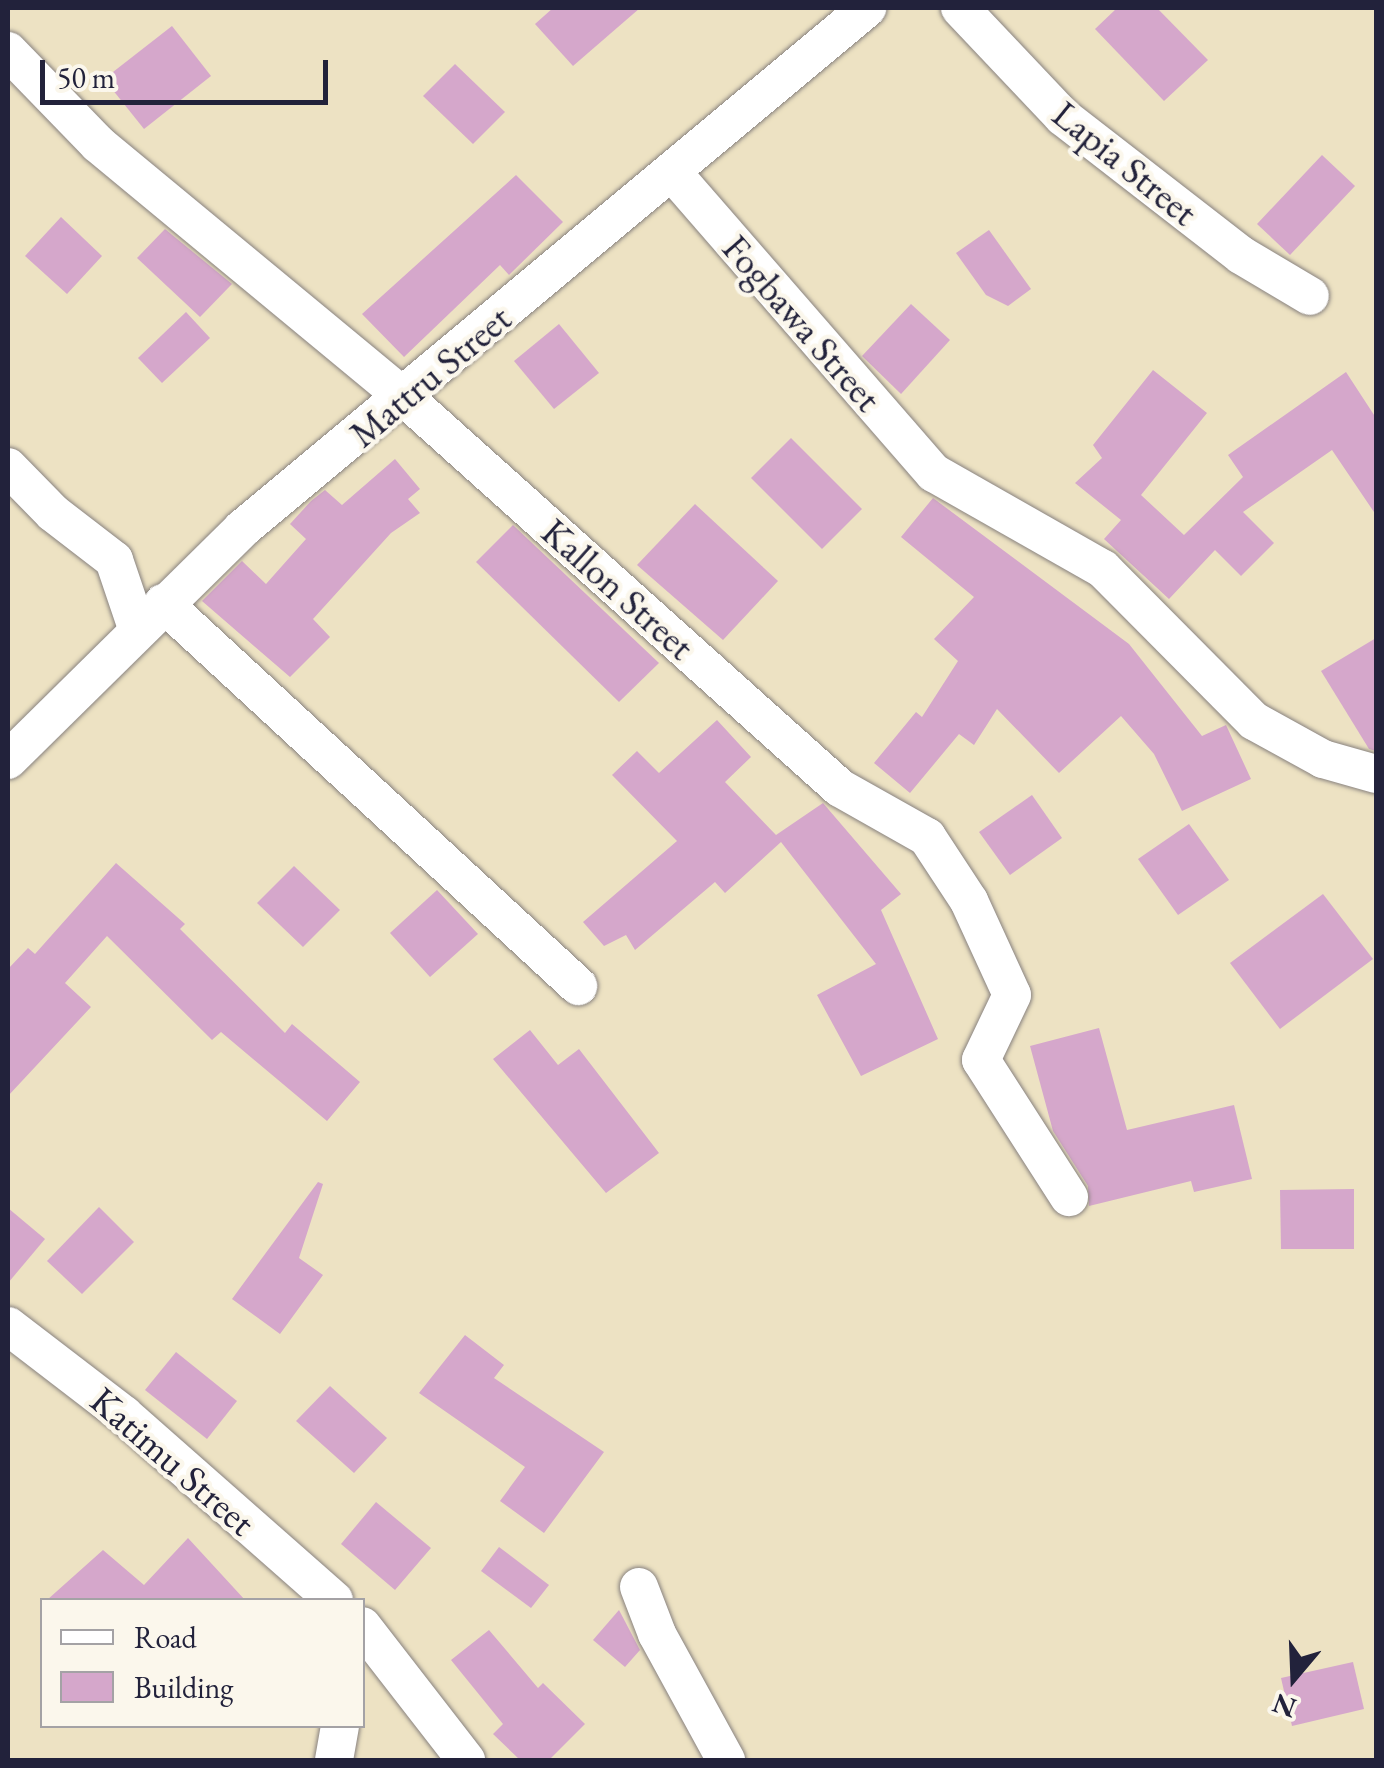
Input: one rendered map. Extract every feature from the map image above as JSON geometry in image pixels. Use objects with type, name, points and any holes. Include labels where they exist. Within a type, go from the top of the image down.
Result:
[{"type":"street","name":"Mattru Street","points":[[8,760],[242,529],[405,398],[867,8]]},
{"type":"street","name":"Lapia Street","points":[[960,8],[1063,117],[1241,255],[1310,296]]},
{"type":"street","name":"Kallon Street","points":[[8,51],[98,144],[405,398],[840,788],[926,837],[969,902],[1012,995],[981,1060],[1069,1197]]},
{"type":"street","name":"Fogbawa Street","points":[[672,172],[934,473],[1103,570],[1254,721],[1323,759],[1376,774]]},
{"type":"street","points":[[8,467],[53,513],[114,560],[150,616],[578,986]]},
{"type":"street","name":"Katimu Street","points":[[8,1326],[124,1415],[332,1598]]},
{"type":"street","points":[[640,1587],[657,1634],[726,1760]]},
{"type":"street","points":[[365,1630],[466,1760]]},
{"type":"street","points":[[334,1760],[340,1728]]},
{"type":"building","points":[[553,8],[640,8],[573,66],[535,24]]},
{"type":"building","points":[[1117,8],[1157,8],[1208,60],[1164,101],[1095,29]]},
{"type":"building","points":[[172,26],[211,76],[144,129],[104,79]]},
{"type":"building","points":[[455,64],[505,112],[473,144],[423,96]]},
{"type":"building","points":[[1322,155],[1355,186],[1290,255],[1257,224]]},
{"type":"building","points":[[516,175],[563,222],[509,275],[500,265],[404,357],[362,314]]},
{"type":"building","points":[[61,217],[102,256],[67,294],[25,256]]},
{"type":"building","points":[[165,229],[232,284],[200,317],[137,258]]},
{"type":"building","points":[[989,230],[1031,289],[1008,306],[986,295],[956,253]]},
{"type":"building","points":[[911,304],[950,340],[901,394],[862,356]]},
{"type":"building","points":[[186,312],[210,338],[162,383],[138,358]]},
{"type":"building","points":[[559,324],[599,373],[554,409],[514,361]]},
{"type":"building","points":[[1153,370],[1207,413],[1141,495],[1184,535],[1243,477],[1228,455],[1346,372],[1376,418],[1376,515],[1332,450],[1243,512],[1274,543],[1241,576],[1215,550],[1169,599],[1104,539],[1121,520],[1075,483],[1102,458],[1093,445]]},
{"type":"building","points":[[791,438],[862,509],[822,549],[751,478]]},
{"type":"building","points":[[395,459],[420,489],[408,499],[420,513],[391,533],[313,619],[330,637],[290,677],[202,601],[242,561],[266,584],[306,539],[290,524],[311,501],[325,490],[342,505]]},
{"type":"building","points":[[933,498],[1129,644],[1202,736],[1226,725],[1251,779],[1182,811],[1154,754],[1121,716],[1059,773],[997,709],[974,745],[959,734],[910,793],[874,763],[916,712],[922,717],[958,661],[934,639],[974,597],[901,537]]},
{"type":"building","points":[[695,504],[778,581],[723,640],[637,565]]},
{"type":"building","points":[[513,525],[659,663],[619,702],[476,562]]},
{"type":"building","points":[[1376,638],[1376,751],[1369,749],[1321,671]]},
{"type":"building","points":[[717,720],[751,757],[725,782],[776,835],[823,803],[901,894],[881,910],[938,1039],[861,1076],[817,995],[876,964],[781,842],[725,893],[715,882],[635,950],[626,935],[604,946],[583,922],[677,841],[612,775],[637,751],[659,773]]},
{"type":"building","points":[[1032,795],[1062,838],[1010,875],[979,832]]},
{"type":"building","points":[[1189,824],[1229,880],[1178,915],[1138,859]]},
{"type":"building","points":[[116,863],[185,924],[180,929],[285,1033],[292,1024],[360,1082],[327,1121],[221,1032],[212,1040],[107,936],[65,983],[91,1007],[8,1096],[8,969],[28,948],[35,954]]},
{"type":"building","points":[[294,866],[340,910],[303,947],[257,903]]},
{"type":"building","points":[[437,890],[478,934],[430,977],[390,933]]},
{"type":"building","points":[[1323,894],[1373,959],[1280,1029],[1230,963]]},
{"type":"building","points":[[1099,1028],[1127,1130],[1234,1105],[1252,1179],[1194,1192],[1191,1181],[1089,1206],[1088,1186],[1053,1131],[1030,1046]]},
{"type":"building","points":[[530,1030],[558,1065],[579,1049],[659,1153],[606,1193],[493,1059]]},
{"type":"building","points":[[318,1182],[323,1184],[299,1258],[323,1275],[280,1334],[232,1299]]},
{"type":"building","points":[[1354,1189],[1354,1249],[1281,1249],[1280,1190]]},
{"type":"building","points":[[99,1207],[134,1242],[82,1294],[47,1261]]},
{"type":"building","points":[[8,1208],[45,1239],[8,1283]]},
{"type":"building","points":[[465,1335],[504,1365],[494,1378],[604,1452],[544,1533],[500,1501],[525,1467],[419,1393]]},
{"type":"building","points":[[176,1352],[237,1401],[207,1439],[145,1390]]},
{"type":"building","points":[[330,1386],[387,1438],[354,1473],[296,1421]]},
{"type":"building","points":[[376,1502],[431,1548],[395,1590],[341,1544]]},
{"type":"building","points":[[188,1538],[243,1598],[49,1598],[103,1550],[144,1585]]},
{"type":"building","points":[[499,1547],[549,1585],[531,1608],[481,1571]]},
{"type":"building","points":[[619,1610],[640,1650],[625,1667],[593,1640]]},
{"type":"building","points":[[489,1630],[538,1688],[543,1683],[585,1724],[549,1760],[520,1760],[493,1734],[503,1724],[451,1660]]},
{"type":"building","points":[[1353,1662],[1364,1709],[1292,1726],[1281,1678]]}]
